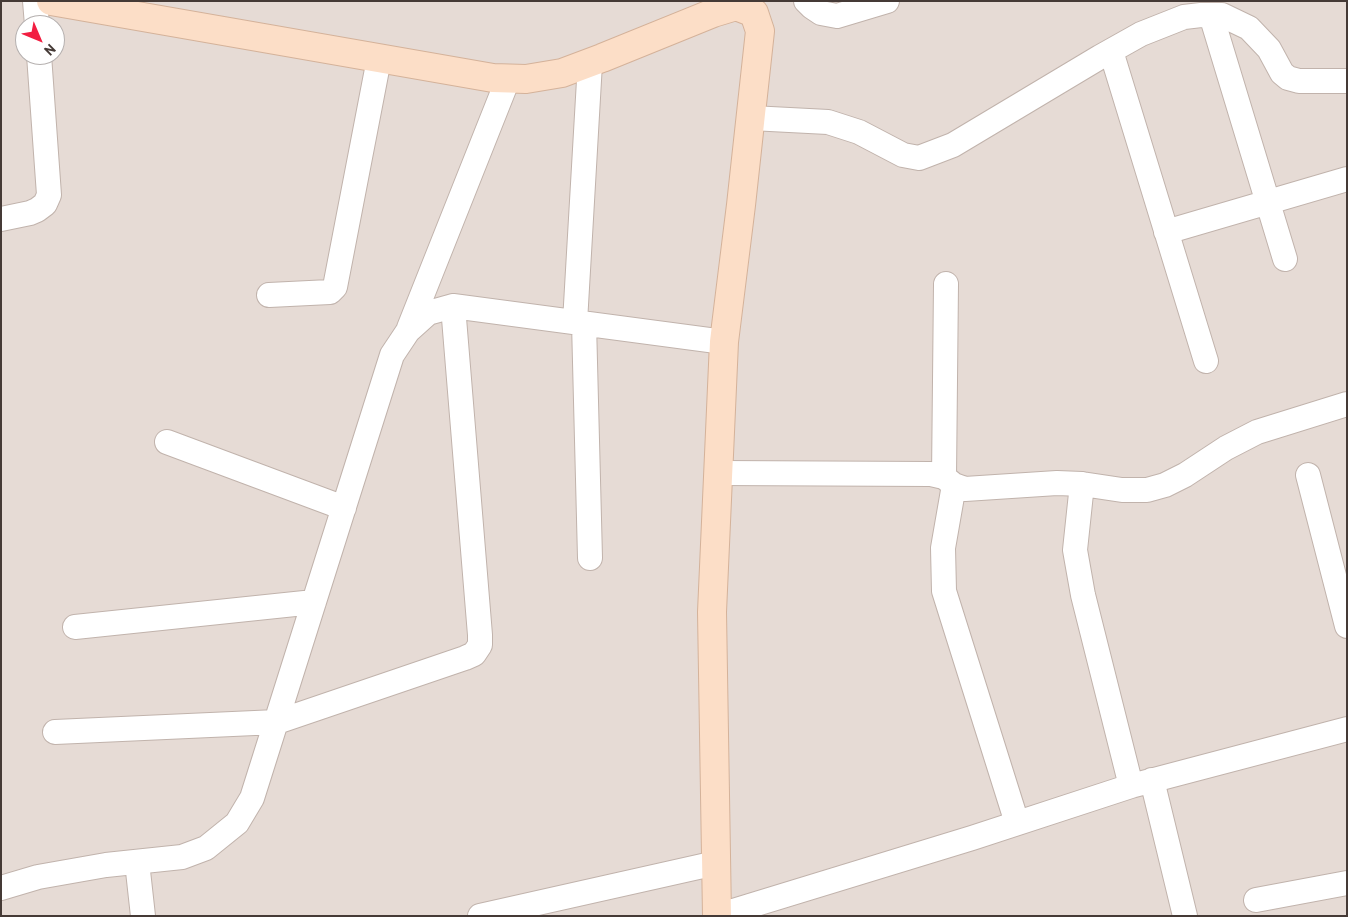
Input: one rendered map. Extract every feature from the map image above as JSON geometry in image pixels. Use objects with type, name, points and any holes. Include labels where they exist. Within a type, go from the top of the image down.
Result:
[{"type":"street","points":[[35,1],[36,15]]},
{"type":"street","points":[[51,1],[379,59],[508,79],[526,79],[562,73],[713,13],[736,6],[754,7],[760,32],[724,342],[712,612],[717,916],[1142,783],[1347,729]]},
{"type":"street","points":[[806,1],[821,13],[837,16],[887,1]]},
{"type":"street","points":[[750,118],[828,122],[859,132],[903,156],[919,158],[953,145],[1110,50],[1141,34],[1184,17],[1211,15],[1222,15],[1249,28],[1269,49],[1282,73],[1288,78],[1299,81],[1347,81]]},
{"type":"street","points":[[1211,15],[1285,259]]},
{"type":"street","points":[[1110,50],[1206,361]]},
{"type":"street","points":[[269,295],[330,292],[334,287],[379,59]]},
{"type":"street","points":[[590,63],[579,323],[590,558]]},
{"type":"street","points":[[1,219],[30,214],[45,204],[48,195],[40,65]]},
{"type":"street","points":[[1,888],[38,877],[182,857],[206,848],[237,823],[252,798],[392,355],[408,331],[508,79]]},
{"type":"street","points":[[1166,232],[1347,178]]},
{"type":"street","points":[[946,284],[948,481],[943,548],[944,591],[1018,823]]},
{"type":"street","points":[[408,331],[428,313],[454,306],[724,342]]},
{"type":"street","points":[[55,732],[277,722],[474,654],[480,645],[454,306]]},
{"type":"street","points":[[718,474],[931,474],[964,489],[974,490],[1057,483],[1082,484],[1122,490],[1147,490],[1165,485],[1185,475],[1226,448],[1257,432],[1347,404]]},
{"type":"street","points":[[167,442],[344,508]]},
{"type":"street","points":[[1308,475],[1347,626]]},
{"type":"street","points":[[1082,484],[1075,550],[1083,596],[1184,916]]},
{"type":"street","points":[[75,627],[314,602]]},
{"type":"street","points":[[137,862],[144,916]]},
{"type":"street","points":[[480,916],[716,863]]},
{"type":"street","points":[[1256,900],[1347,883]]},
{"type":"shaded area","points":[[1,1],[1347,1],[1347,916],[1,916]]}]
